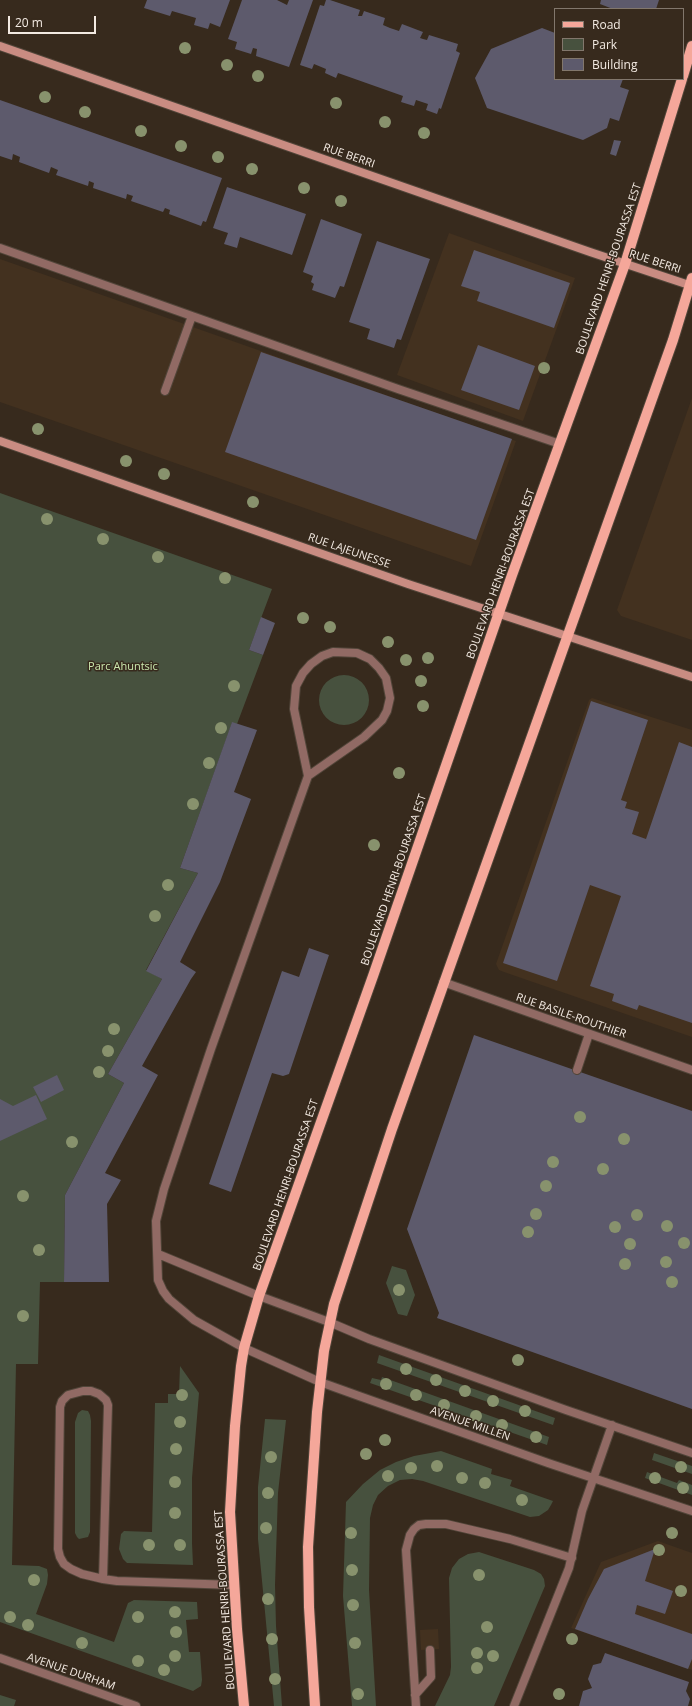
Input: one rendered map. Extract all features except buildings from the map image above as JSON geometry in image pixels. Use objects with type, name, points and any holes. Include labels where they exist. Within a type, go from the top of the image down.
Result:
[{"type":"main road","name":"RUE BERRI","points":[[0,46],[625,264],[691,283]]},
{"type":"main road","points":[[684,73],[692,46]]},
{"type":"main road","name":"BOULEVARD HENRI-BOURASSA EST","points":[[244,1706],[230,1527],[235,1418],[244,1348],[259,1296],[373,976],[512,574],[625,264],[682,80]]},
{"type":"main road","points":[[315,1706],[309,1607],[308,1547],[320,1382],[329,1322],[392,1129],[443,982],[673,340],[691,283]]},
{"type":"main road","name":"RUE LAJEUNESSE","points":[[0,441],[408,584],[692,677]]},
{"type":"street","points":[[0,248],[406,392],[560,444]]},
{"type":"street","points":[[164,391],[192,316]]},
{"type":"street","points":[[345,651],[357,653],[370,659],[386,678],[390,698],[387,711],[382,720],[364,737],[308,776],[294,709],[296,686],[303,673],[311,664],[322,656],[333,652],[345,651]]},
{"type":"street","name":"AVENUE MILLEN","points":[[308,776],[211,1049],[164,1189],[156,1221],[158,1280],[163,1291],[194,1320],[244,1348],[320,1382],[692,1512]]},
{"type":"street","name":"RUE BASILE-ROUTHIER","points":[[443,982],[692,1070]]},
{"type":"street","points":[[577,1070],[589,1034]]},
{"type":"street","points":[[158,1254],[259,1296],[376,1341],[692,1453]]},
{"type":"street","points":[[104,1579],[108,1405],[106,1400],[99,1394],[91,1391],[83,1391],[68,1396],[62,1401],[60,1407],[58,1549],[64,1564],[71,1569],[104,1579],[234,1585]]},
{"type":"street","points":[[514,1706],[569,1568],[582,1511],[612,1425]]},
{"type":"street","points":[[416,1706],[406,1550],[408,1538],[419,1525],[446,1524],[504,1537],[572,1558]]},
{"type":"street","points":[[415,1695],[431,1677],[430,1650]]},
{"type":"street","name":"AVENUE DURHAM","points":[[0,1658],[136,1706]]},
{"type":"shaded area","points":[[449,233],[575,278],[523,421],[397,375]]},
{"type":"shaded area","points":[[0,259],[516,441],[471,566],[0,402]]},
{"type":"shaded area","points":[[692,398],[692,640],[621,616],[617,610]]},
{"type":"shaded area","points":[[592,698],[692,730],[692,1037],[504,972],[499,970],[496,964],[589,700]]},
{"type":"shaded area","points":[[658,1541],[692,1553],[692,1670],[571,1628],[601,1562]]},
{"type":"shaded area","points":[[438,1629],[439,1649],[421,1650],[420,1630]]},
{"type":"green space","name":"Parc Ahuntsic","points":[[0,493],[272,589],[249,650],[263,655],[237,724],[232,723],[180,868],[198,873],[146,970],[162,979],[108,1074],[124,1083],[65,1195],[64,1282],[40,1282],[38,1364],[16,1364],[12,1565],[39,1566],[47,1569],[47,1584],[36,1614],[114,1642],[128,1603],[134,1600],[197,1602],[198,1619],[186,1620],[189,1652],[200,1652],[201,1686],[193,1691],[0,1622]]},
{"type":"green space","points":[[339,675],[349,675],[362,682],[369,695],[369,705],[362,718],[349,725],[339,725],[330,721],[323,714],[319,705],[319,695],[323,686],[330,679]]},
{"type":"green space","points":[[392,1266],[406,1270],[415,1295],[407,1316],[398,1314],[386,1283]]},
{"type":"green space","points":[[379,1355],[555,1418],[553,1425],[377,1363]]},
{"type":"green space","points":[[180,1366],[199,1393],[192,1478],[193,1565],[127,1563],[123,1559],[119,1549],[121,1534],[124,1531],[152,1532],[155,1403],[168,1403],[168,1394],[179,1394]]},
{"type":"green space","points":[[382,1377],[549,1437],[547,1445],[370,1383],[372,1378],[381,1380]]},
{"type":"green space","points":[[82,1410],[88,1411],[91,1421],[90,1532],[88,1537],[79,1539],[75,1533],[75,1422],[78,1413]]},
{"type":"green space","points":[[265,1419],[286,1420],[278,1493],[275,1585],[276,1626],[282,1706],[274,1706],[258,1539],[258,1487]]},
{"type":"green space","points":[[441,1451],[492,1469],[491,1474],[512,1480],[510,1486],[553,1501],[548,1510],[539,1516],[530,1517],[423,1481],[412,1479],[400,1480],[388,1486],[378,1495],[373,1505],[370,1518],[369,1590],[376,1706],[352,1706],[343,1596],[346,1502],[363,1484],[380,1470],[396,1462],[414,1456]]},
{"type":"green space","points":[[654,1453],[692,1466],[692,1474],[652,1460]]},
{"type":"green space","points":[[647,1472],[677,1483],[679,1480],[692,1485],[692,1495],[645,1478]]},
{"type":"green space","points":[[479,1552],[534,1570],[541,1574],[544,1579],[545,1586],[494,1706],[435,1706],[450,1675],[451,1667],[449,1578],[452,1568],[459,1559],[468,1554]]},
{"type":"green space","points":[[0,1695],[16,1700],[14,1706],[0,1706]]}]
